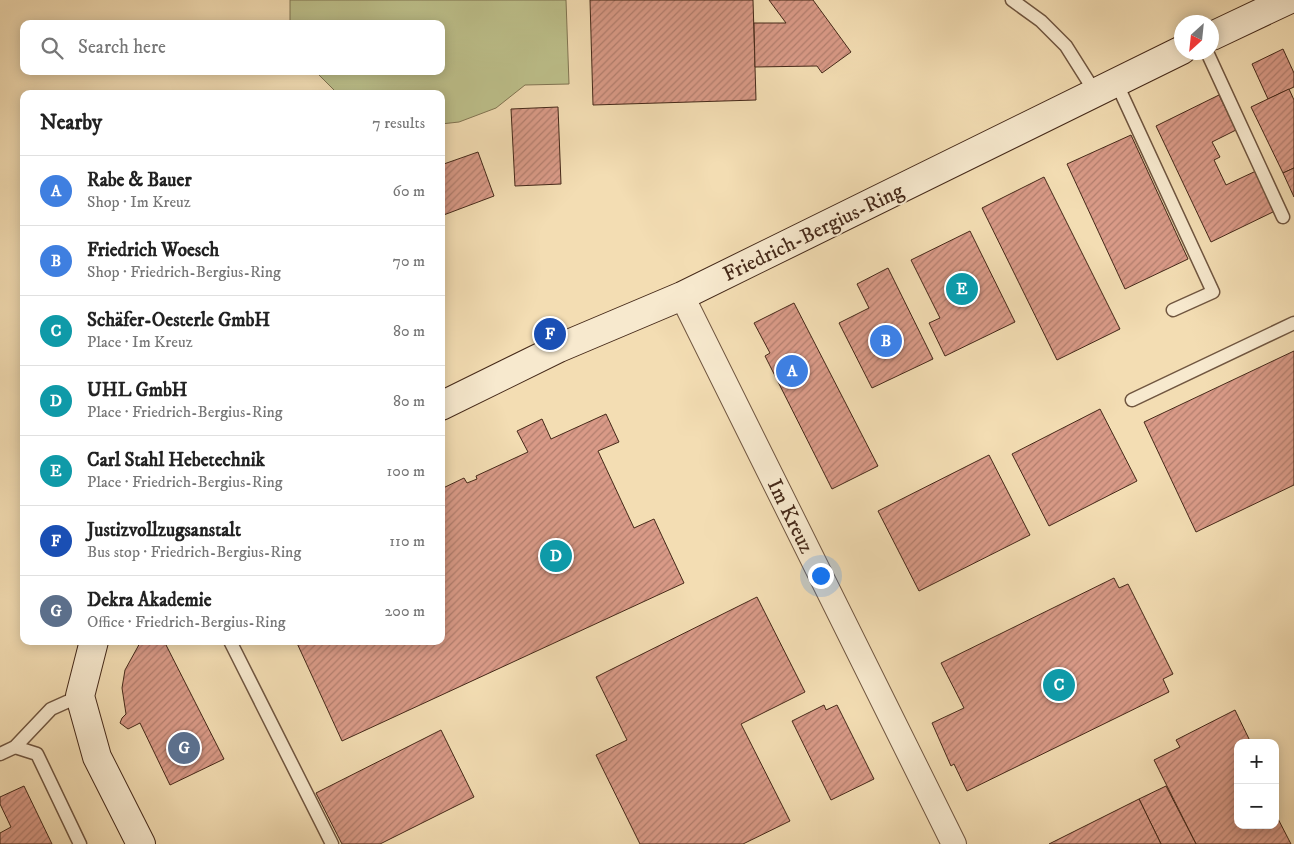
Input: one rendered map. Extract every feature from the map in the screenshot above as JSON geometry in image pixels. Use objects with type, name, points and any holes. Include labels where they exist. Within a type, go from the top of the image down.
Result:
[{"type":"street","points":[[1219,33],[1288,0]]},
{"type":"street","name":"Friedrich-Bergius-Ring","points":[[445,404],[559,348],[682,296],[1174,54]]},
{"type":"street","name":"Im Kreuz","points":[[682,296],[954,844]]},
{"type":"street","points":[[93,645],[80,696],[97,757],[140,844]]},
{"type":"lane","points":[[1012,0],[1027,5],[1105,87],[1213,292],[1173,310]]},
{"type":"lane","points":[[1211,60],[1283,217]]},
{"type":"lane","points":[[1132,400],[1294,323]]},
{"type":"lane","points":[[232,645],[332,844]]},
{"type":"lane","points":[[0,754],[15,747],[51,709],[80,696]]},
{"type":"lane","points":[[15,747],[37,754],[80,844]]},
{"type":"green space","points":[[290,0],[566,0],[569,84],[525,85],[496,108],[459,122],[445,124],[445,90],[334,90],[319,75],[445,75],[445,20],[290,20]]},
{"type":"building","points":[[590,0],[753,0],[756,100],[593,105]]},
{"type":"building","points":[[769,0],[813,0],[851,52],[822,73],[817,66],[755,67],[754,23],[786,23]]},
{"type":"building","points":[[1283,49],[1294,73],[1294,87],[1268,99],[1252,64]]},
{"type":"building","points":[[1289,89],[1294,100],[1294,168],[1283,173],[1251,107]]},
{"type":"building","points":[[1219,95],[1236,130],[1212,142],[1220,157],[1214,160],[1226,185],[1256,171],[1275,211],[1211,242],[1156,126]]},
{"type":"building","points":[[558,107],[561,184],[515,186],[511,109]]},
{"type":"building","points":[[1131,135],[1188,259],[1125,289],[1067,164]]},
{"type":"building","points":[[478,152],[494,196],[445,214],[445,164]]},
{"type":"building","points":[[1294,168],[1294,197],[1283,173]]},
{"type":"building","points":[[1044,177],[1120,329],[1057,360],[982,208]]},
{"type":"building","points":[[970,231],[1015,322],[945,356],[929,323],[940,318],[911,260]]},
{"type":"building","points":[[888,268],[933,359],[872,388],[839,323],[869,308],[857,284]]},
{"type":"building","points":[[794,303],[878,466],[832,489],[765,356],[770,353],[754,323]]},
{"type":"building","points":[[1294,351],[1294,485],[1196,532],[1144,422]]},
{"type":"building","points":[[1100,409],[1137,481],[1049,526],[1012,454]]},
{"type":"building","points":[[606,414],[619,442],[598,451],[634,528],[654,519],[684,583],[342,741],[298,645],[445,645],[445,487],[464,478],[467,483],[477,479],[476,476],[528,452],[517,431],[542,419],[551,439]]},
{"type":"building","points":[[989,455],[1030,535],[919,591],[878,511]]},
{"type":"building","points":[[1114,578],[1119,588],[1128,584],[1173,674],[1163,679],[1169,692],[967,791],[954,764],[951,766],[932,723],[964,708],[941,663]]},
{"type":"building","points":[[757,597],[805,692],[741,724],[790,821],[743,844],[640,844],[596,755],[627,740],[596,677]]},
{"type":"building","points":[[139,645],[166,645],[224,759],[170,785],[140,723],[128,729],[120,723],[126,714],[122,688],[125,670]]},
{"type":"building","points":[[824,705],[826,710],[837,705],[874,779],[831,800],[792,721]]},
{"type":"building","points":[[1235,710],[1249,739],[1234,739],[1234,829],[1279,829],[1279,821],[1291,844],[1196,844],[1154,760],[1180,747],[1176,740]]},
{"type":"building","points":[[441,730],[474,797],[380,844],[342,844],[316,793]]},
{"type":"building","points":[[24,786],[52,844],[0,844],[0,833],[11,827],[0,804],[0,797]]},
{"type":"building","points":[[1166,786],[1196,844],[1161,844],[1139,799]]},
{"type":"building","points":[[1139,799],[1161,844],[1049,844]]},
{"type":"place","name":"Carl Stahl Hebetechnik","points":[[962,289]]},
{"type":"place","name":"Justizvollzugsanstalt","points":[[550,334]]},
{"type":"place","name":"Friedrich Woesch","points":[[886,341]]},
{"type":"place","name":"Rabe & Bauer","points":[[792,371]]},
{"type":"place","name":"UHL GmbH","points":[[556,556]]},
{"type":"place","name":"Schäfer-Oesterle GmbH","points":[[1059,685]]},
{"type":"place","name":"Dekra Akademie","points":[[184,748]]}]
